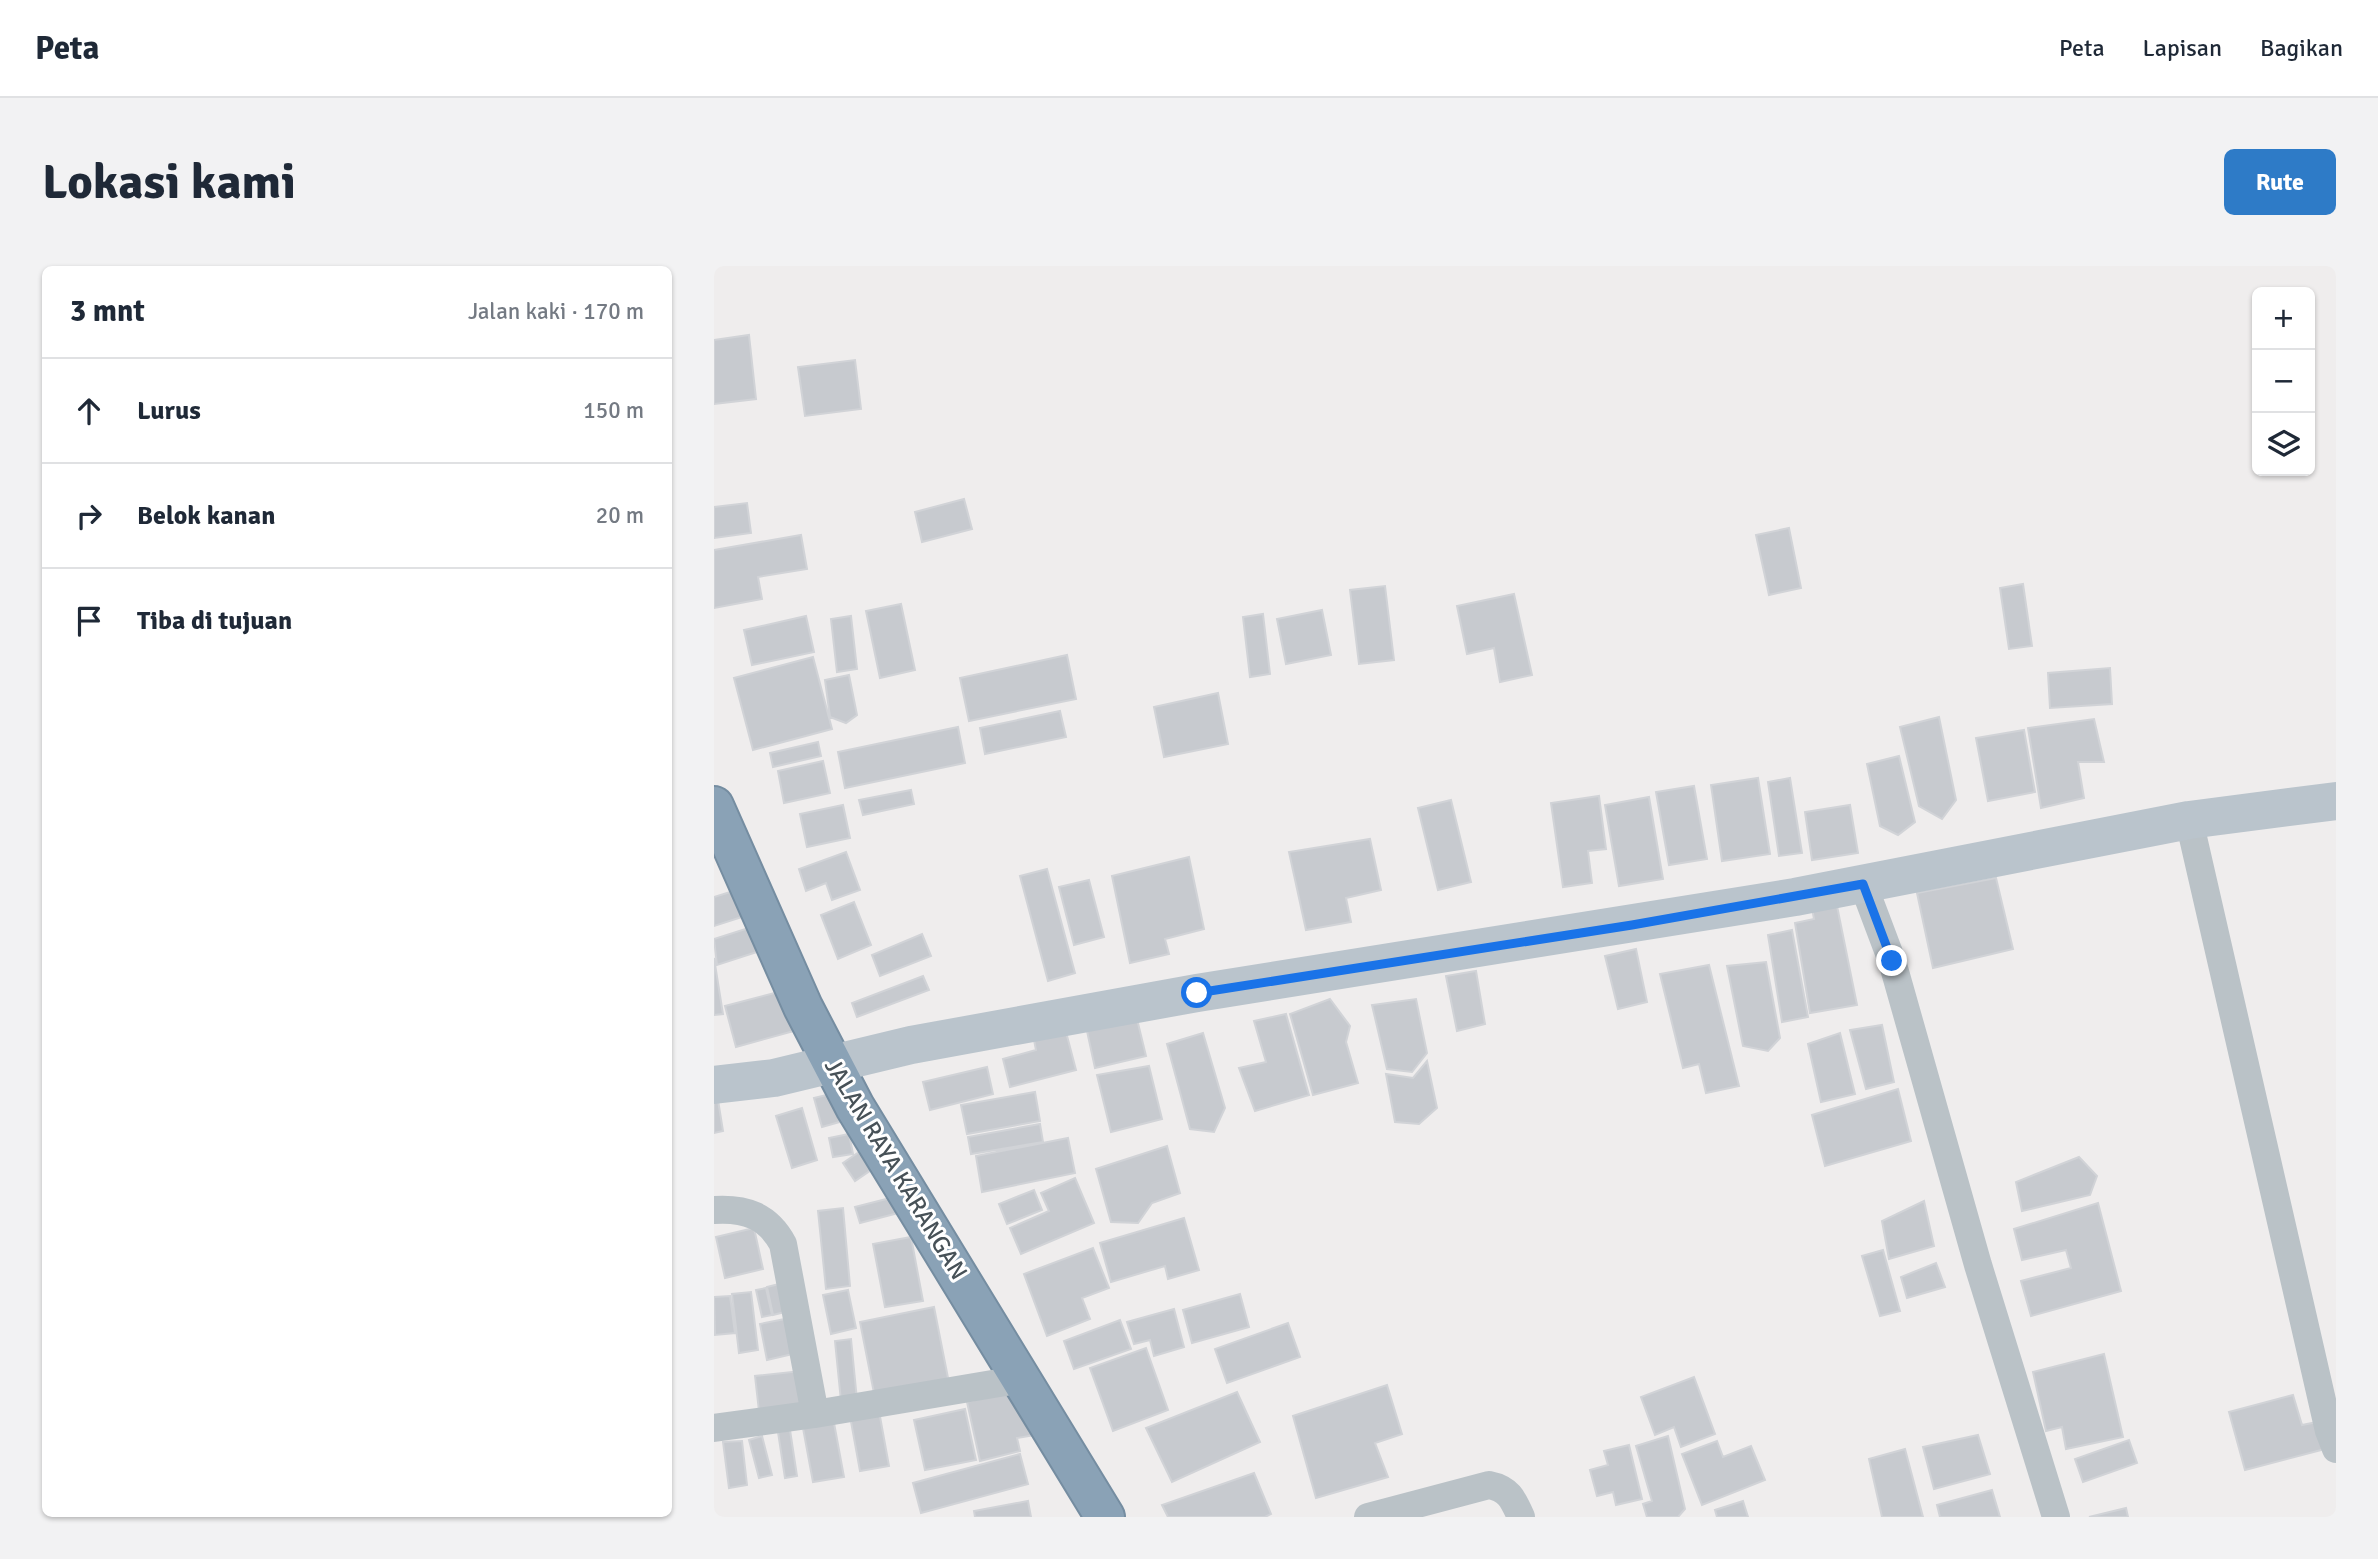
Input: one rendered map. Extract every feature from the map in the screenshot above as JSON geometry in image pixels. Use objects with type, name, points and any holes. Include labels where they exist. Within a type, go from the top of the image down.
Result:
[{"type":"highway","name":"JALAN RAYA KARANGAN","points":[[714,806],[803,1007],[833,1066],[1105,1517]]},
{"type":"street","points":[[714,1085],[774,1078],[833,1066],[911,1045],[1197,993],[1632,925],[1863,884],[2189,820],[2336,801]]},
{"type":"street","points":[[2189,820],[2329,1431],[2336,1449]]},
{"type":"street","points":[[1863,884],[1892,961],[1978,1265],[2056,1517]]},
{"type":"street","points":[[714,1210],[732,1209],[755,1213],[774,1228],[783,1244],[815,1414]]},
{"type":"street","points":[[714,1428],[1022,1379]]},
{"type":"street","points":[[1368,1517],[1489,1485],[1502,1488],[1512,1497],[1521,1517]]},
{"type":"building","points":[[749,335],[756,399],[714,404],[714,340]]},
{"type":"building","points":[[855,360],[861,409],[805,416],[798,367]]},
{"type":"building","points":[[964,499],[972,529],[922,542],[915,512]]},
{"type":"building","points":[[747,503],[751,533],[714,538],[714,507]]},
{"type":"building","points":[[1789,528],[1801,588],[1769,595],[1756,535]]},
{"type":"building","points":[[801,535],[807,569],[758,577],[762,599],[714,608],[714,550]]},
{"type":"building","points":[[2023,584],[2032,646],[2009,649],[2000,588]]},
{"type":"building","points":[[1385,586],[1394,660],[1359,664],[1350,590]]},
{"type":"building","points":[[1514,594],[1532,675],[1500,682],[1494,648],[1467,654],[1457,606]]},
{"type":"building","points":[[901,604],[915,670],[880,678],[866,611]]},
{"type":"building","points":[[1322,610],[1331,655],[1286,664],[1277,619]]},
{"type":"building","points":[[1263,614],[1270,674],[1250,677],[1243,617]]},
{"type":"building","points":[[806,616],[814,652],[752,665],[744,630]]},
{"type":"building","points":[[851,616],[857,669],[837,672],[831,619]]},
{"type":"building","points":[[1067,655],[1076,699],[969,721],[960,678]]},
{"type":"building","points":[[813,657],[832,729],[753,750],[734,678]]},
{"type":"building","points":[[2110,668],[2112,704],[2050,708],[2048,673]]},
{"type":"building","points":[[849,675],[857,715],[846,723],[830,717],[825,680]]},
{"type":"building","points":[[1218,693],[1228,744],[1164,757],[1154,707]]},
{"type":"building","points":[[1060,711],[1066,737],[985,754],[980,728]]},
{"type":"building","points":[[1939,717],[1956,800],[1942,819],[1919,806],[1900,727]]},
{"type":"building","points":[[2094,719],[2104,762],[2078,762],[2084,798],[2041,808],[2028,728]]},
{"type":"building","points":[[958,727],[965,763],[845,788],[838,752]]},
{"type":"building","points":[[2024,730],[2035,792],[1988,801],[1976,738]]},
{"type":"building","points":[[818,742],[821,756],[773,767],[770,753]]},
{"type":"building","points":[[1899,756],[1915,822],[1898,835],[1880,826],[1867,764]]},
{"type":"building","points":[[823,761],[830,793],[784,803],[778,771]]},
{"type":"building","points":[[1758,778],[1770,854],[1722,861],[1711,785]]},
{"type":"building","points":[[1790,778],[1802,853],[1779,856],[1768,782]]},
{"type":"building","points":[[1694,786],[1707,859],[1669,865],[1656,792]]},
{"type":"building","points":[[911,790],[914,804],[863,815],[859,800]]},
{"type":"building","points":[[1599,796],[1606,849],[1588,851],[1592,883],[1563,887],[1551,803]]},
{"type":"building","points":[[1649,797],[1663,879],[1619,886],[1605,805]]},
{"type":"building","points":[[1451,800],[1471,882],[1438,890],[1418,808]]},
{"type":"building","points":[[843,805],[850,838],[807,847],[800,814]]},
{"type":"building","points":[[1850,805],[1858,853],[1812,860],[1805,812]]},
{"type":"building","points":[[1370,839],[1381,890],[1346,898],[1351,922],[1306,930],[1289,852]]},
{"type":"building","points":[[846,852],[860,890],[832,900],[826,883],[806,891],[799,869]]},
{"type":"building","points":[[1189,857],[1204,929],[1165,939],[1169,954],[1130,963],[1112,876]]},
{"type":"building","points":[[1047,869],[1075,973],[1048,981],[1020,876]]},
{"type":"building","points":[[1996,878],[2013,949],[1933,968],[1917,893]]},
{"type":"building","points":[[1089,880],[1104,937],[1074,945],[1059,887]]},
{"type":"building","points":[[743,888],[751,914],[714,926],[714,897]]},
{"type":"building","points":[[854,902],[871,945],[838,959],[821,915]]},
{"type":"building","points":[[1837,906],[1857,1005],[1810,1013],[1795,923],[1814,919],[1812,908]]},
{"type":"building","points":[[758,925],[766,949],[717,965],[714,939]]},
{"type":"building","points":[[1792,930],[1808,1017],[1782,1022],[1768,935]]},
{"type":"building","points":[[922,934],[931,956],[880,976],[872,955]]},
{"type":"building","points":[[1636,949],[1647,1002],[1618,1009],[1605,956]]},
{"type":"building","points":[[714,958],[723,1014],[714,1015]]},
{"type":"building","points":[[1766,962],[1780,1038],[1768,1051],[1743,1046],[1727,966]]},
{"type":"building","points":[[1709,965],[1739,1086],[1706,1093],[1699,1064],[1683,1068],[1660,974]]},
{"type":"building","points":[[1476,971],[1485,1024],[1457,1031],[1446,976]]},
{"type":"building","points":[[923,976],[929,990],[857,1017],[852,1003]]},
{"type":"building","points":[[790,989],[801,1029],[736,1047],[725,1006]]},
{"type":"building","points":[[1330,999],[1350,1026],[1346,1042],[1358,1083],[1313,1095],[1290,1014]]},
{"type":"building","points":[[1416,999],[1427,1053],[1412,1072],[1387,1069],[1372,1005]]},
{"type":"building","points":[[1286,1014],[1309,1095],[1255,1111],[1239,1068],[1266,1062],[1254,1021]]},
{"type":"building","points":[[1137,1019],[1146,1056],[1095,1068],[1087,1031]]},
{"type":"building","points":[[1882,1025],[1894,1082],[1866,1089],[1850,1030]]},
{"type":"building","points":[[1066,1032],[1076,1070],[1010,1087],[1003,1059],[1036,1050],[1034,1040]]},
{"type":"building","points":[[1203,1033],[1225,1108],[1214,1132],[1190,1129],[1167,1044]]},
{"type":"building","points":[[1840,1033],[1855,1094],[1821,1102],[1808,1044]]},
{"type":"building","points":[[1427,1061],[1437,1108],[1419,1124],[1395,1122],[1386,1074],[1413,1078]]},
{"type":"building","points":[[1149,1066],[1162,1119],[1111,1132],[1097,1075]]},
{"type":"building","points":[[987,1067],[993,1094],[930,1110],[923,1082]]},
{"type":"building","points":[[1898,1089],[1911,1141],[1825,1166],[1812,1115]]},
{"type":"building","points":[[1035,1092],[1040,1121],[967,1134],[961,1105]]},
{"type":"building","points":[[835,1093],[843,1121],[822,1127],[814,1098]]},
{"type":"building","points":[[718,1100],[723,1131],[714,1133],[714,1101]]},
{"type":"building","points":[[802,1108],[817,1160],[792,1168],[776,1116]]},
{"type":"building","points":[[1040,1124],[1043,1142],[971,1154],[968,1137]]},
{"type":"building","points":[[849,1134],[853,1154],[833,1157],[829,1138]]},
{"type":"building","points":[[1068,1138],[1075,1173],[982,1192],[976,1156]]},
{"type":"building","points":[[868,1146],[880,1164],[855,1181],[843,1163]]},
{"type":"building","points":[[1167,1146],[1180,1193],[1152,1203],[1138,1223],[1111,1222],[1096,1169]]},
{"type":"building","points":[[2079,1157],[2097,1176],[2090,1195],[2022,1211],[2016,1182]]},
{"type":"building","points":[[1075,1178],[1094,1223],[1021,1254],[1010,1228],[1049,1211],[1041,1193]]},
{"type":"building","points":[[1034,1190],[1042,1210],[1007,1224],[999,1204]]},
{"type":"building","points":[[902,1195],[906,1211],[860,1223],[855,1207]]},
{"type":"building","points":[[1924,1201],[1934,1246],[1889,1259],[1882,1221]]},
{"type":"building","points":[[2098,1203],[2121,1291],[2031,1316],[2021,1281],[2071,1268],[2066,1250],[2022,1260],[2014,1229]]},
{"type":"building","points":[[843,1208],[850,1286],[826,1289],[818,1211]]},
{"type":"building","points":[[1184,1218],[1199,1270],[1168,1279],[1165,1266],[1111,1282],[1100,1243]]},
{"type":"building","points":[[754,1228],[763,1269],[725,1278],[716,1237]]},
{"type":"building","points":[[911,1237],[923,1301],[885,1307],[873,1244]]},
{"type":"building","points":[[1093,1248],[1109,1288],[1082,1298],[1090,1319],[1047,1336],[1024,1274]]},
{"type":"building","points":[[1883,1250],[1900,1311],[1880,1316],[1862,1256]]},
{"type":"building","points":[[1936,1263],[1945,1287],[1907,1298],[1901,1277]]},
{"type":"building","points":[[783,1283],[789,1311],[773,1315],[767,1287]]},
{"type":"building","points":[[766,1288],[772,1315],[762,1317],[756,1290]]},
{"type":"building","points":[[848,1290],[856,1328],[831,1334],[823,1295]]},
{"type":"building","points":[[751,1292],[758,1350],[739,1353],[732,1294]]},
{"type":"building","points":[[1240,1294],[1249,1327],[1192,1343],[1183,1310]]},
{"type":"building","points":[[730,1296],[735,1333],[715,1335],[714,1297]]},
{"type":"building","points":[[934,1307],[949,1383],[875,1398],[860,1322]]},
{"type":"building","points":[[1174,1309],[1184,1347],[1154,1356],[1150,1340],[1134,1344],[1127,1322]]},
{"type":"building","points":[[790,1318],[797,1353],[767,1360],[760,1324]]},
{"type":"building","points":[[1120,1320],[1131,1349],[1074,1369],[1064,1341]]},
{"type":"building","points":[[1288,1323],[1300,1357],[1227,1383],[1215,1349]]},
{"type":"building","points":[[851,1339],[857,1400],[841,1401],[835,1341]]},
{"type":"building","points":[[1146,1348],[1168,1410],[1113,1431],[1090,1368]]},
{"type":"building","points":[[2104,1354],[2123,1437],[2066,1449],[2062,1427],[2046,1431],[2033,1372]]},
{"type":"building","points":[[801,1371],[805,1405],[759,1411],[755,1376]]},
{"type":"building","points":[[1694,1377],[1715,1434],[1681,1447],[1674,1427],[1655,1435],[1641,1397]]},
{"type":"building","points":[[1387,1385],[1402,1434],[1375,1443],[1388,1477],[1316,1498],[1293,1416]]},
{"type":"building","points":[[1016,1389],[1035,1435],[1017,1438],[1020,1451],[980,1461],[967,1402]]},
{"type":"building","points":[[1237,1392],[1260,1442],[1172,1482],[1146,1428]]},
{"type":"building","points":[[2293,1395],[2302,1425],[2317,1422],[2325,1449],[2245,1470],[2229,1412]]},
{"type":"building","points":[[965,1409],[976,1460],[925,1470],[914,1420]]},
{"type":"building","points":[[879,1411],[889,1466],[860,1471],[850,1416]]},
{"type":"building","points":[[834,1423],[844,1477],[813,1482],[803,1428]]},
{"type":"building","points":[[790,1430],[797,1476],[785,1478],[778,1432]]},
{"type":"building","points":[[1978,1435],[1990,1474],[1934,1489],[1923,1447]]},
{"type":"building","points":[[762,1436],[772,1475],[759,1478],[749,1440]]},
{"type":"building","points":[[1668,1436],[1685,1509],[1678,1517],[1647,1517],[1643,1504],[1652,1501],[1636,1446]]},
{"type":"building","points":[[2129,1440],[2137,1463],[2083,1482],[2075,1459]]},
{"type":"building","points":[[742,1441],[747,1485],[729,1488],[723,1442]]},
{"type":"building","points":[[1717,1441],[1723,1457],[1751,1446],[1765,1480],[1702,1505],[1682,1454]]},
{"type":"building","points":[[1629,1445],[1642,1499],[1616,1505],[1613,1492],[1597,1496],[1590,1470],[1608,1465],[1604,1451]]},
{"type":"building","points":[[1905,1449],[1923,1517],[1882,1517],[1869,1459]]},
{"type":"building","points":[[1020,1454],[1028,1484],[921,1513],[913,1483]]},
{"type":"building","points":[[1254,1473],[1271,1514],[1265,1517],[1168,1517],[1162,1505]]},
{"type":"building","points":[[1992,1490],[2000,1517],[1940,1517],[1937,1505]]},
{"type":"building","points":[[1028,1501],[1031,1517],[975,1517],[974,1511]]},
{"type":"building","points":[[1743,1501],[1748,1517],[1717,1517],[1715,1510]]},
{"type":"building","points":[[2126,1508],[2128,1517],[2089,1517]]},
{"type":"route","points":[[1197,993],[1632,925],[1863,884],[1892,961]]}]
